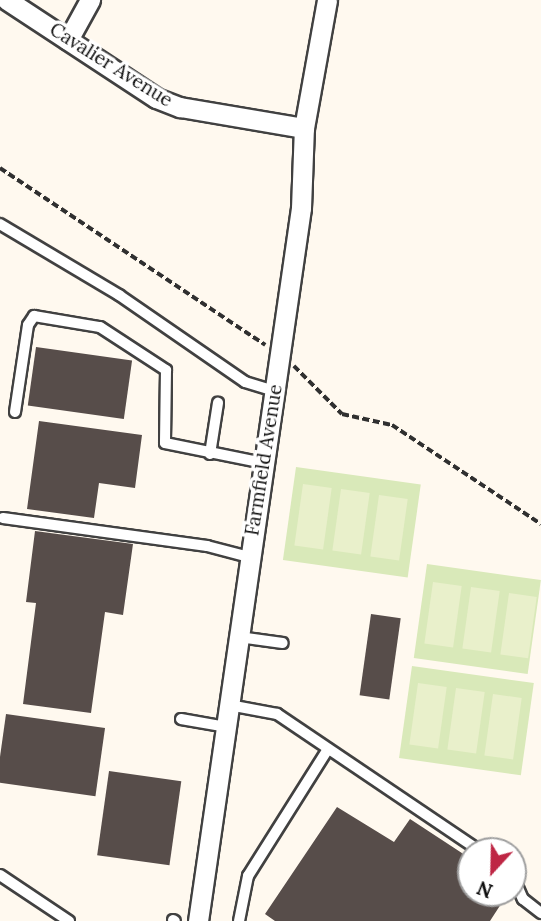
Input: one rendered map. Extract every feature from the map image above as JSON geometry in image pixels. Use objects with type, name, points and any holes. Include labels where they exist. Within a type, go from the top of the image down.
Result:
[{"type":"street","name":"Cavalier Avenue","points":[[7,0],[180,107],[304,128]]},
{"type":"street","points":[[68,40],[90,0]]},
{"type":"street","name":"Farmfield Avenue","points":[[198,921],[301,208],[304,128],[327,0]]},
{"type":"lane","points":[[0,224],[84,272],[245,382],[274,391]]},
{"type":"lane","points":[[15,412],[27,325],[34,316],[100,327],[166,370],[165,443],[263,463]]},
{"type":"lane","points":[[210,454],[218,403]]},
{"type":"lane","points":[[3,519],[207,546],[249,557]]},
{"type":"lane","points":[[239,637],[283,643]]},
{"type":"lane","points":[[229,705],[277,714],[459,837]]},
{"type":"lane","points":[[181,719],[227,727]]},
{"type":"lane","points":[[239,921],[248,876],[328,749]]},
{"type":"lane","points":[[0,875],[69,921]]},
{"type":"lane","points":[[527,902],[541,914]]},
{"type":"lane","points":[[47,921],[54,910]]},
{"type":"green space","points":[[296,467],[421,485],[408,578],[283,560]]},
{"type":"green space","points":[[303,484],[332,488],[323,549],[294,545]]},
{"type":"green space","points":[[341,489],[370,493],[361,554],[332,550]]},
{"type":"green space","points":[[379,495],[408,499],[399,560],[370,556]]},
{"type":"green space","points":[[427,564],[541,580],[528,674],[414,658]]},
{"type":"green space","points":[[433,582],[462,586],[453,647],[424,643]]},
{"type":"green space","points":[[471,587],[500,591],[491,652],[462,648]]},
{"type":"green space","points":[[509,593],[537,597],[528,658],[500,654]]},
{"type":"green space","points":[[412,666],[534,683],[521,775],[399,758]]},
{"type":"green space","points":[[418,683],[447,687],[438,748],[409,744]]},
{"type":"green space","points":[[456,688],[485,692],[476,753],[447,749]]},
{"type":"green space","points":[[493,694],[522,698],[513,759],[484,755]]},
{"type":"building","points":[[36,347],[132,360],[124,419],[28,405]]},
{"type":"building","points":[[39,421],[142,435],[135,488],[99,483],[94,518],[27,509]]},
{"type":"building","points":[[35,531],[133,544],[123,615],[105,612],[91,713],[23,704],[36,603],[26,602]]},
{"type":"building","points":[[371,614],[401,618],[389,699],[360,695]]},
{"type":"building","points":[[6,714],[105,728],[95,796],[0,783],[0,757]]},
{"type":"building","points":[[109,771],[181,781],[169,865],[97,855]]},
{"type":"building","points":[[337,807],[394,842],[410,819],[457,850],[457,907],[499,907],[490,921],[275,921],[265,914]]}]
